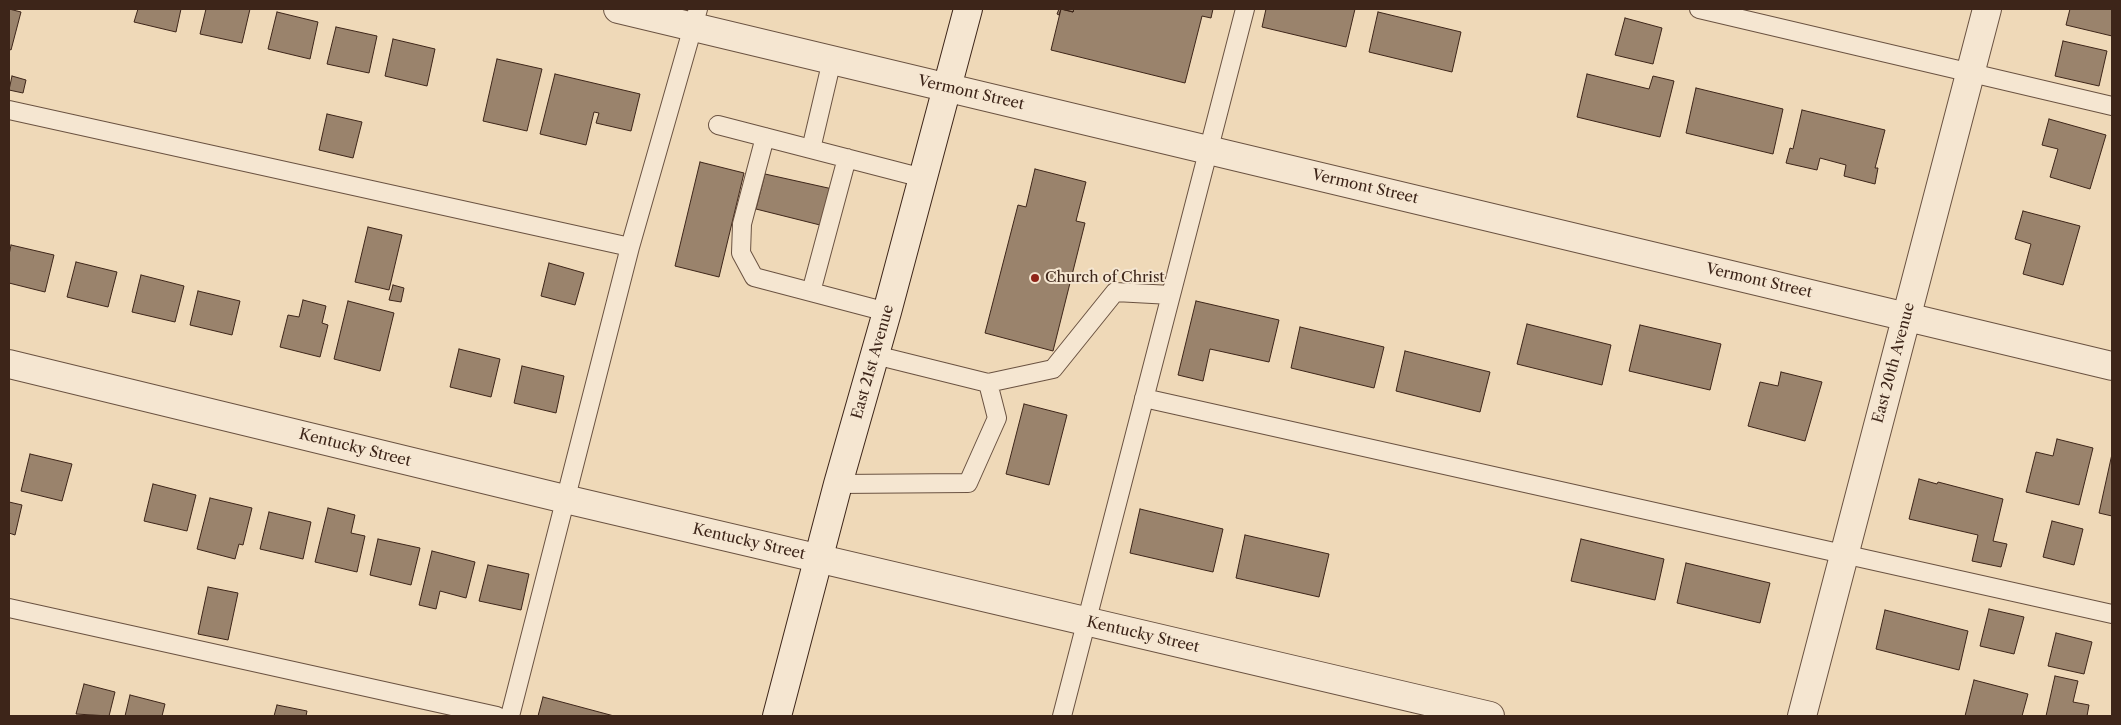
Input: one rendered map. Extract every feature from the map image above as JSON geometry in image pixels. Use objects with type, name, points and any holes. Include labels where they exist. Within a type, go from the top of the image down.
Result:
[{"type":"street","name":"Vermont Street","points":[[618,9],[696,18],[832,60],[2112,366]]},
{"type":"street","name":"East 21st Avenue","points":[[777,716],[818,558],[887,312],[968,9]]},
{"type":"street","name":"East 20th Avenue","points":[[1802,716],[1987,9]]},
{"type":"street","name":"Kentucky Street","points":[[9,364],[566,499],[1490,716]]},
{"type":"lane","points":[[1062,716],[1245,9]]},
{"type":"lane","points":[[1699,9],[2112,106]]},
{"type":"lane","points":[[510,716],[630,246],[696,18]]},
{"type":"lane","points":[[810,149],[832,60]]},
{"type":"lane","points":[[9,110],[630,246]]},
{"type":"lane","points":[[718,125],[923,178]]},
{"type":"lane","points":[[765,137],[742,224],[740,253],[754,277],[887,312]]},
{"type":"lane","points":[[811,292],[847,158]]},
{"type":"lane","points":[[875,355],[988,383],[1052,369],[1114,292],[1171,295]]},
{"type":"lane","points":[[838,484],[968,483],[997,418],[988,383]]},
{"type":"lane","points":[[1144,398],[2112,614]]},
{"type":"lane","points":[[9,608],[497,716]]},
{"type":"building","points":[[9,9],[21,12],[11,50],[9,49]]},
{"type":"building","points":[[138,9],[181,9],[176,32],[134,22]]},
{"type":"building","points":[[206,9],[250,9],[242,43],[200,34]]},
{"type":"building","points":[[1061,9],[1074,9],[1073,12]]},
{"type":"building","points":[[1061,9],[1073,12],[1074,9],[1213,9],[1211,18],[1202,16],[1185,83],[1051,50]]},
{"type":"building","points":[[1266,9],[1355,9],[1346,47],[1262,27]]},
{"type":"building","points":[[2070,9],[2112,9],[2112,36],[2066,25]]},
{"type":"building","points":[[277,12],[318,22],[310,59],[268,49]]},
{"type":"building","points":[[1378,12],[1461,32],[1452,72],[1369,52]]},
{"type":"building","points":[[1625,18],[1662,28],[1653,64],[1615,55]]},
{"type":"building","points":[[336,27],[377,36],[369,73],[327,64]]},
{"type":"building","points":[[393,39],[435,49],[427,86],[385,76]]},
{"type":"building","points":[[2063,41],[2107,51],[2099,86],[2055,76]]},
{"type":"building","points":[[497,59],[542,69],[527,131],[483,121]]},
{"type":"building","points":[[555,74],[640,94],[631,131],[596,123],[599,113],[594,112],[586,145],[540,134]]},
{"type":"building","points":[[1587,74],[1649,89],[1653,76],[1674,81],[1660,137],[1577,117]]},
{"type":"building","points":[[12,76],[26,80],[23,93],[9,90]]},
{"type":"building","points":[[1696,88],[1783,109],[1773,154],[1686,133]]},
{"type":"building","points":[[1802,110],[1885,130],[1875,168],[1878,168],[1875,184],[1844,176],[1846,165],[1820,158],[1817,170],[1786,163],[1790,148],[1793,149]]},
{"type":"building","points":[[327,114],[362,122],[353,158],[319,150]]},
{"type":"building","points":[[2049,119],[2106,135],[2090,189],[2050,177],[2058,149],[2042,145]]},
{"type":"building","points":[[700,162],[744,173],[719,277],[675,266]]},
{"type":"building","name":"Church of Christ","points":[[1035,169],[1086,182],[1076,221],[1085,223],[1053,351],[985,333],[1018,205],[1026,207]]},
{"type":"building","points":[[765,174],[837,190],[828,227],[756,209]]},
{"type":"building","points":[[2023,211],[2080,226],[2063,285],[2023,274],[2031,244],[2015,239]]},
{"type":"building","points":[[368,227],[402,235],[389,290],[355,282]]},
{"type":"building","points":[[11,245],[54,255],[45,292],[9,283]]},
{"type":"building","points":[[76,262],[117,272],[108,307],[67,297]]},
{"type":"building","points":[[549,263],[584,273],[575,305],[541,296]]},
{"type":"building","points":[[141,275],[184,286],[175,322],[132,312]]},
{"type":"building","points":[[393,285],[404,288],[401,302],[389,300]]},
{"type":"building","points":[[198,291],[240,301],[232,335],[190,325]]},
{"type":"building","points":[[303,300],[326,306],[322,323],[328,325],[320,357],[280,347],[288,315],[299,317]]},
{"type":"building","points":[[348,301],[394,313],[380,371],[334,359]]},
{"type":"building","points":[[1196,301],[1279,320],[1269,362],[1210,349],[1203,381],[1178,375]]},
{"type":"building","points":[[1527,324],[1611,345],[1602,385],[1517,364]]},
{"type":"building","points":[[1640,325],[1721,344],[1710,390],[1629,371]]},
{"type":"building","points":[[1300,327],[1384,347],[1374,388],[1291,368]]},
{"type":"building","points":[[459,349],[500,359],[491,397],[450,387]]},
{"type":"building","points":[[1405,351],[1490,372],[1480,412],[1396,391]]},
{"type":"building","points":[[522,366],[564,376],[556,413],[514,403]]},
{"type":"building","points":[[1781,372],[1822,382],[1805,441],[1748,426],[1760,382],[1778,386]]},
{"type":"building","points":[[1024,404],[1067,415],[1049,485],[1006,474]]},
{"type":"building","points":[[2057,439],[2093,448],[2079,505],[2026,492],[2036,452],[2053,456]]},
{"type":"building","points":[[30,454],[72,464],[62,501],[21,491]]},
{"type":"building","points":[[2112,454],[2112,516],[2099,513]]},
{"type":"building","points":[[1919,479],[2003,499],[1993,541],[2007,544],[2001,567],[1972,561],[1978,535],[1909,519]]},
{"type":"building","points":[[153,484],[196,495],[187,531],[144,521]]},
{"type":"building","points":[[210,498],[252,508],[243,545],[239,544],[235,559],[197,549]]},
{"type":"building","points":[[9,502],[22,505],[15,535],[9,533]]},
{"type":"building","points":[[328,508],[355,515],[351,533],[365,536],[357,572],[315,562]]},
{"type":"building","points":[[1140,509],[1223,529],[1213,572],[1130,553]]},
{"type":"building","points":[[269,512],[311,522],[303,559],[260,549]]},
{"type":"building","points":[[2052,521],[2083,529],[2074,565],[2043,557]]},
{"type":"building","points":[[1245,535],[1329,554],[1319,597],[1236,578]]},
{"type":"building","points":[[378,539],[420,548],[411,585],[370,575]]},
{"type":"building","points":[[1581,539],[1664,559],[1655,600],[1571,581]]},
{"type":"building","points":[[432,551],[475,562],[466,598],[440,591],[436,609],[419,605]]},
{"type":"building","points":[[1686,563],[1770,583],[1760,623],[1677,603]]},
{"type":"building","points":[[488,565],[529,574],[521,610],[479,601]]},
{"type":"building","points":[[208,587],[238,593],[228,640],[198,634]]},
{"type":"building","points":[[1989,609],[2024,617],[2014,654],[1980,646]]},
{"type":"building","points":[[1885,610],[1968,631],[1959,670],[1876,649]]},
{"type":"building","points":[[2056,633],[2092,642],[2084,674],[2048,666]]},
{"type":"building","points":[[2055,676],[2078,681],[2073,702],[2089,705],[2087,716],[2046,716]]},
{"type":"building","points":[[1974,680],[2028,694],[2022,716],[1965,716]]},
{"type":"building","points":[[84,684],[115,692],[109,716],[76,714]]},
{"type":"building","points":[[130,695],[165,704],[162,716],[125,716]]},
{"type":"building","points":[[543,697],[614,716],[538,716]]},
{"type":"building","points":[[277,705],[307,711],[306,716],[274,716]]},
{"type":"place","name":"Church of Christ","points":[[1035,278]]}]
